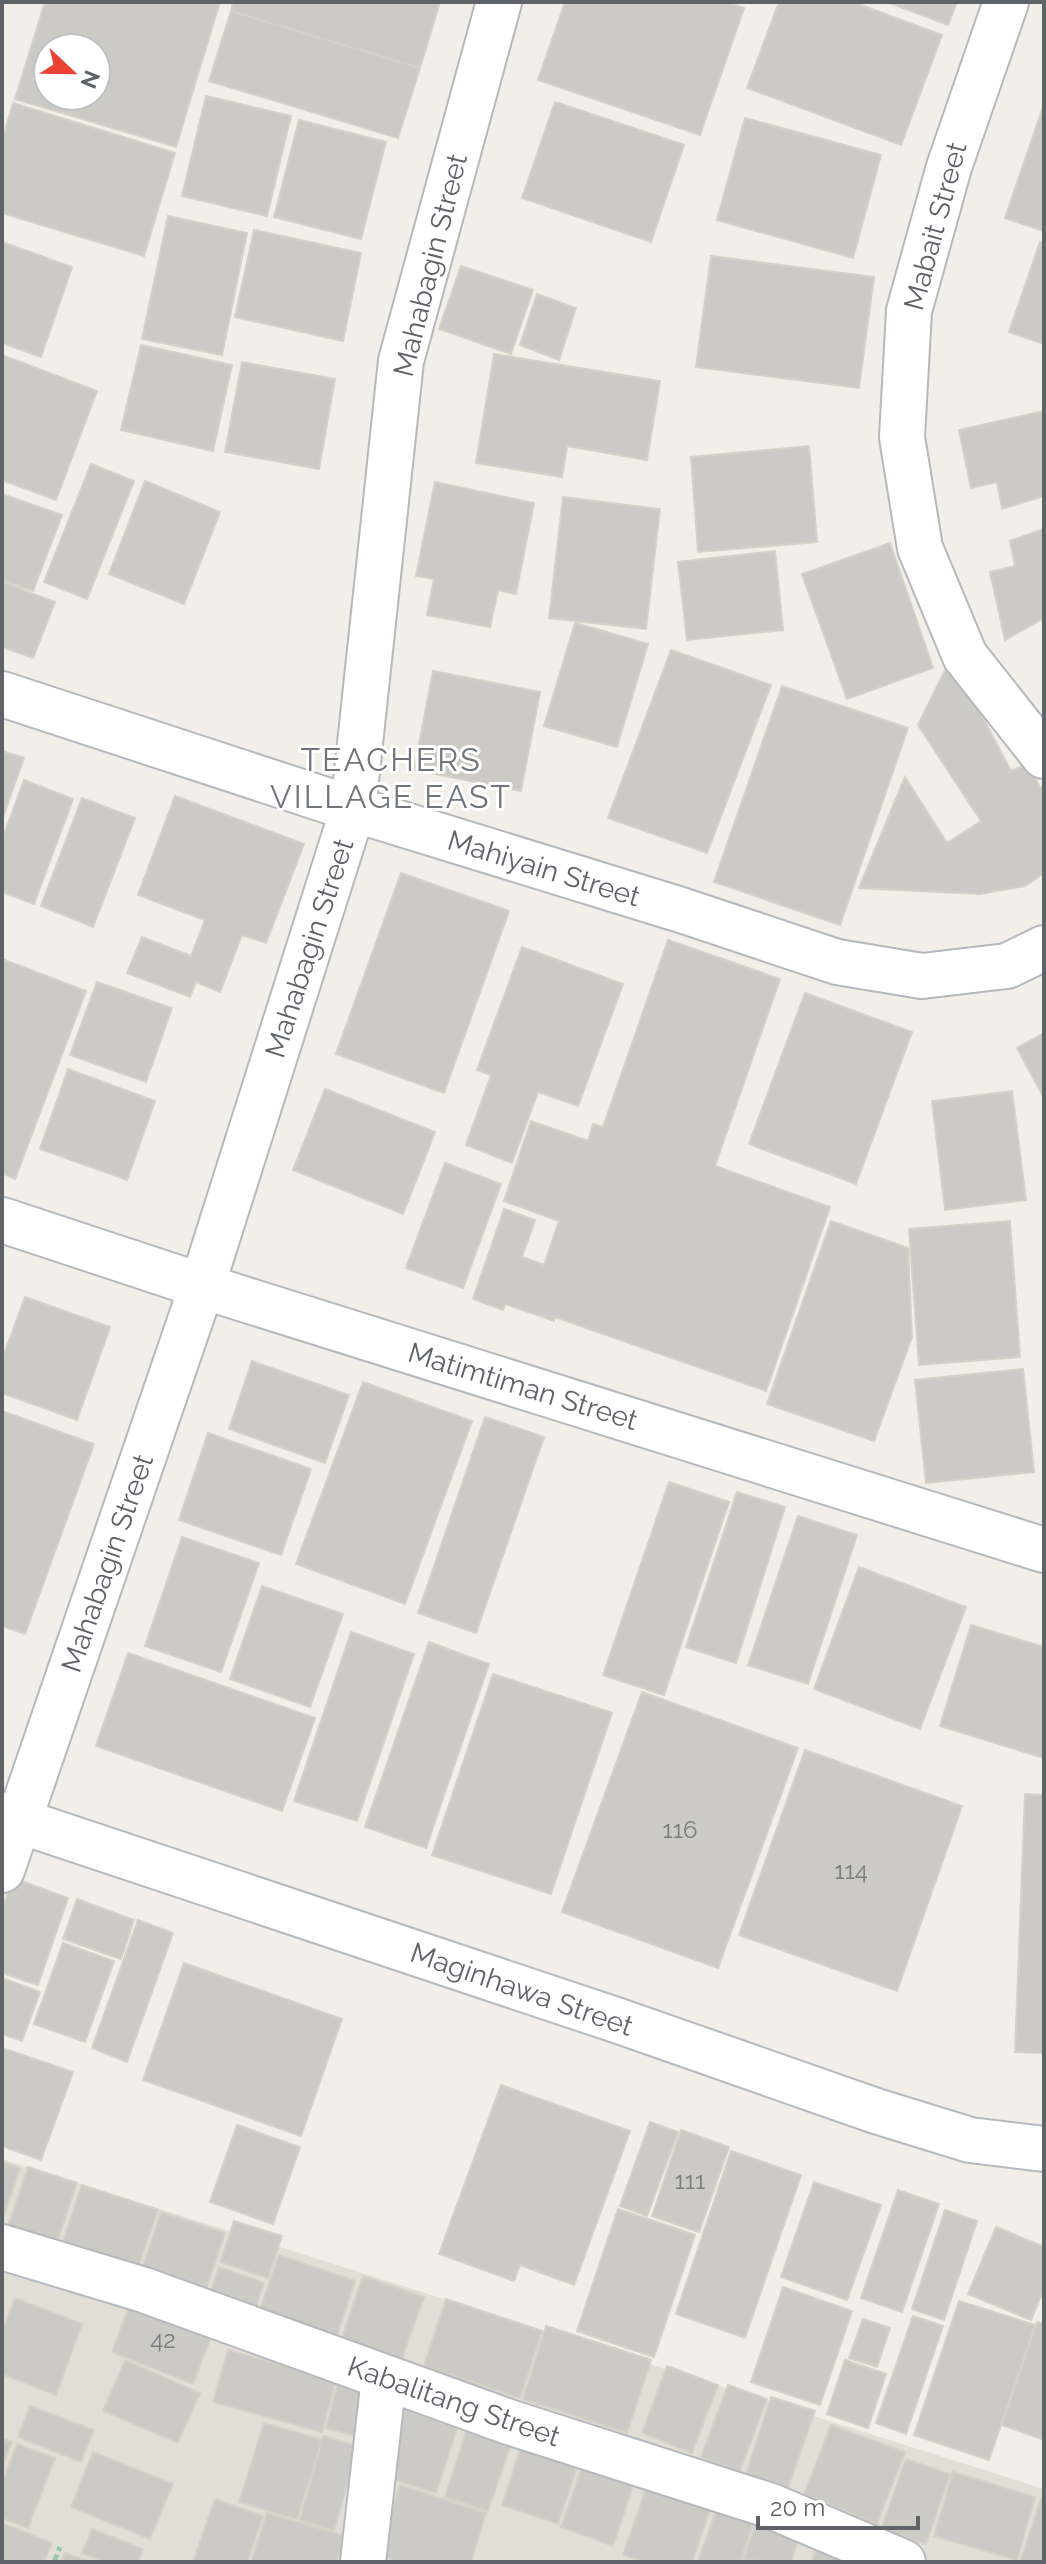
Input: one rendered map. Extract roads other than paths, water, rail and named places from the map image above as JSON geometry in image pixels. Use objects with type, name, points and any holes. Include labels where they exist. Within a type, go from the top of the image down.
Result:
[{"type":"street","name":"Mahabagin Street","points":[[2,1870],[10,1818],[202,1286],[353,809],[401,361],[499,2]]},
{"type":"street","name":"Mabait Street","points":[[1006,2],[949,167],[909,311],[902,437],[920,548],[965,656],[1044,756]]},
{"type":"street","name":"Mahiyain Street","points":[[2,694],[837,962],[922,976],[1007,966],[1044,948]]},
{"type":"street","name":"Matimtiman Street","points":[[2,1220],[202,1286],[1044,1550]]},
{"type":"street","name":"Maginhawa Street","points":[[10,1818],[619,2021],[889,2115],[970,2140],[1044,2149]]},
{"type":"street","name":"Kabalitang Street","points":[[2,2247],[144,2290],[509,2422],[771,2506],[903,2562]]},
{"type":"street","points":[[363,2562],[384,2378]]},
{"type":"district","name":"TEACHERS VILLAGE EAST","points":[[391,778]]}]
